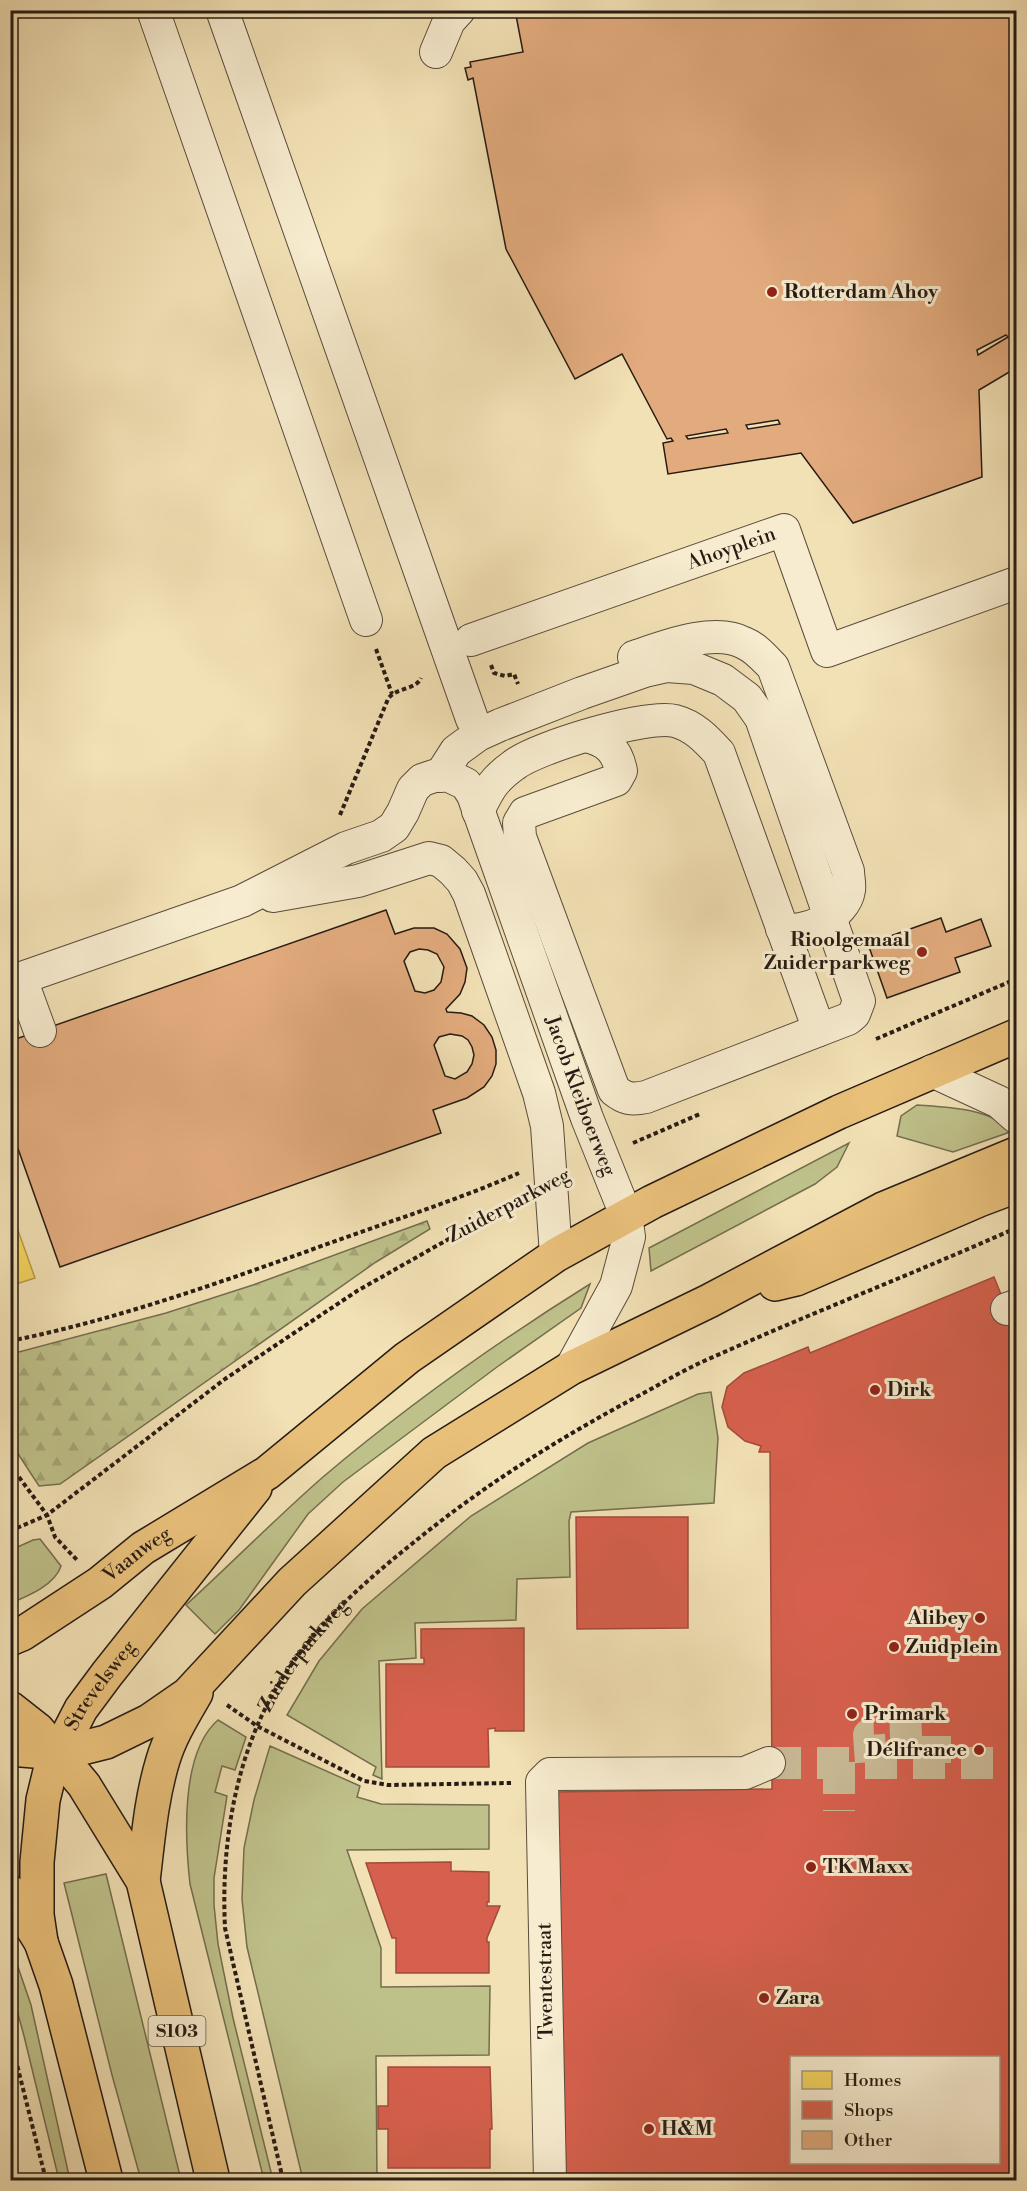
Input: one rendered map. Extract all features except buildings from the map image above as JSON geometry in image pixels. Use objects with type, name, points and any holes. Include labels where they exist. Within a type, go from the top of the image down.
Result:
[{"type":"main road","points":[[267,1473],[407,1358],[556,1255],[626,1215],[839,1112],[1017,1036]]},
{"type":"main road","points":[[10,1749],[70,1752],[106,1742],[128,1732],[170,1707],[203,1681],[292,1582],[434,1453],[571,1368],[709,1301],[883,1209],[1017,1154]]},
{"type":"main road","points":[[709,1301],[796,1279],[978,1200],[1017,1186]]},
{"type":"main road","name":"Vaanweg","points":[[10,1639],[22,1634],[100,1583],[143,1548],[267,1473]]},
{"type":"main road","name":"Strevelsweg","points":[[40,1942],[37,1862],[39,1831],[47,1778],[58,1753],[81,1709],[106,1674],[183,1581],[267,1473]]},
{"type":"main road","points":[[143,1881],[153,1803],[163,1760],[172,1736],[203,1681]]},
{"type":"main road","name":"S103","points":[[10,1708],[25,1718],[84,1785],[143,1881],[213,2181]]},
{"type":"main road","name":"Strevelsweg","points":[[10,1892],[40,1942],[56,1985],[106,2181]]},
{"type":"street","points":[[153,10],[366,620]]},
{"type":"street","points":[[222,10],[451,637],[472,718]]},
{"type":"street","points":[[436,52],[449,21],[459,10]]},
{"type":"street","name":"Ahoyplein","points":[[451,637],[784,530],[827,651],[1017,583]]},
{"type":"street","points":[[433,777],[434,756],[444,741],[472,718],[600,668],[677,643],[723,636],[743,642],[758,652],[773,667],[848,871],[860,884],[830,916],[815,926],[801,930],[782,929]]},
{"type":"street","points":[[40,1031],[16,981],[242,901],[346,848],[381,836],[394,827],[413,789],[433,777],[456,751],[478,735],[524,714],[612,682],[667,666],[694,668],[723,680],[747,698],[761,718],[860,1000],[854,1014],[848,1019],[646,1096],[632,1100],[614,1090],[520,837],[519,823],[525,813],[616,780],[621,771],[619,759],[610,746],[599,739],[600,732],[626,714],[626,705],[619,689],[612,682]]},
{"type":"street","points":[[242,901],[358,881],[464,847],[473,839],[491,783],[516,763],[540,751],[600,732],[650,720],[675,721],[700,733],[719,753],[819,1030]]},
{"type":"street","name":"Jacob Kleiboerweg","points":[[433,777],[447,775],[466,784],[480,816],[602,1158],[626,1215],[629,1237],[616,1286],[571,1368]]},
{"type":"street","name":"Jacob Kleiboerweg","points":[[429,858],[441,861],[453,871],[469,894],[538,1093],[547,1126],[556,1255]]},
{"type":"street","points":[[932,1071],[999,1102],[1017,1117]]},
{"type":"street","points":[[542,1782],[550,1774],[745,1773],[769,1763]]},
{"type":"street","name":"Twentestraat","points":[[542,1782],[550,2181]]},
{"type":"path","points":[[346,848],[339,819],[392,694],[366,620]]},
{"type":"path","points":[[392,694],[421,682],[417,664],[421,658],[451,637]]},
{"type":"path","points":[[873,1041],[1017,979]]},
{"type":"path","points":[[602,1158],[701,1114]]},
{"type":"path","points":[[650,1131],[659,1132]]},
{"type":"path","points":[[10,1341],[124,1313],[234,1278],[469,1195],[550,1171]]},
{"type":"path","name":"Zuiderparkweg","points":[[47,1515],[225,1379],[357,1291],[550,1171]]},
{"type":"path","name":"Zuiderparkweg","points":[[257,1726],[274,1693],[304,1646],[326,1620],[390,1561],[450,1513],[511,1471],[606,1413],[700,1363],[1017,1228]]},
{"type":"path","points":[[10,1465],[47,1515],[10,1531]]},
{"type":"path","points":[[283,2181],[225,1928],[224,1859],[242,1770],[257,1726],[364,1780],[388,1785],[542,1782]]},
{"type":"path","points":[[10,2037],[46,2181]]},
{"type":"green space","points":[[917,1105],[981,1113],[1003,1124],[1010,1132],[953,1152],[897,1136],[901,1116]]},
{"type":"green space","points":[[849,1143],[837,1167],[815,1184],[651,1271],[649,1248]]},
{"type":"green space","points":[[427,1221],[430,1229],[376,1262],[60,1484],[39,1486],[11,1443],[11,1354],[166,1313],[253,1285]]},
{"type":"green space","points":[[590,1284],[581,1308],[497,1367],[343,1482],[308,1514],[239,1610],[215,1634],[186,1605],[323,1477],[387,1425],[453,1376]]},
{"type":"green space","points":[[711,1392],[718,1438],[714,1503],[571,1512],[569,1521],[570,1577],[517,1579],[516,1620],[415,1623],[416,1658],[379,1661],[382,1779],[373,1775],[376,1767],[287,1715],[319,1661],[362,1609],[471,1516],[588,1443],[698,1394]]},
{"type":"green space","points":[[40,1539],[61,1566],[58,1573],[33,1593],[11,1603],[11,1550]]},
{"type":"green space","points":[[218,1720],[246,1737],[235,1770],[222,1766],[215,1792],[227,1796],[214,1878],[218,1944],[233,2018],[273,2180],[264,2180],[190,1884],[187,1821],[191,1775],[197,1753],[206,1735]]},
{"type":"green space","points":[[270,1746],[360,1786],[357,1797],[381,1804],[489,1805],[489,1849],[347,1850],[381,1948],[381,1987],[490,1986],[489,2055],[376,2056],[377,2180],[303,2180],[247,1947],[242,1899],[244,1848],[254,1800]]},
{"type":"green space","points":[[106,1874],[181,2180],[141,2180],[64,1883]]},
{"type":"green space","points":[[11,1952],[31,2005],[70,2180],[59,2180],[24,2036],[11,1994]]},
{"type":"tunnel","points":[[871,1762],[869,1735],[935,1733],[935,1763]]},
{"type":"tunnel","points":[[839,1762],[839,1811]]},
{"type":"tunnel","points":[[769,1763],[1016,1763]]},
{"type":"place","name":"Rotterdam Ahoy","points":[[772,292]]},
{"type":"place","name":"Rioolgemaal Zuiderparkweg","points":[[922,952]]},
{"type":"place","name":"Dirk","points":[[875,1390]]},
{"type":"place","name":"Alibey","points":[[980,1618]]},
{"type":"place","name":"Zuidplein","points":[[894,1647]]},
{"type":"place","name":"Primark","points":[[852,1714]]},
{"type":"place","name":"Délifrance","points":[[979,1750]]},
{"type":"place","name":"TK Maxx","points":[[811,1867]]},
{"type":"place","name":"Zara","points":[[764,1998]]},
{"type":"place","name":"H&M","points":[[649,2129]]}]
